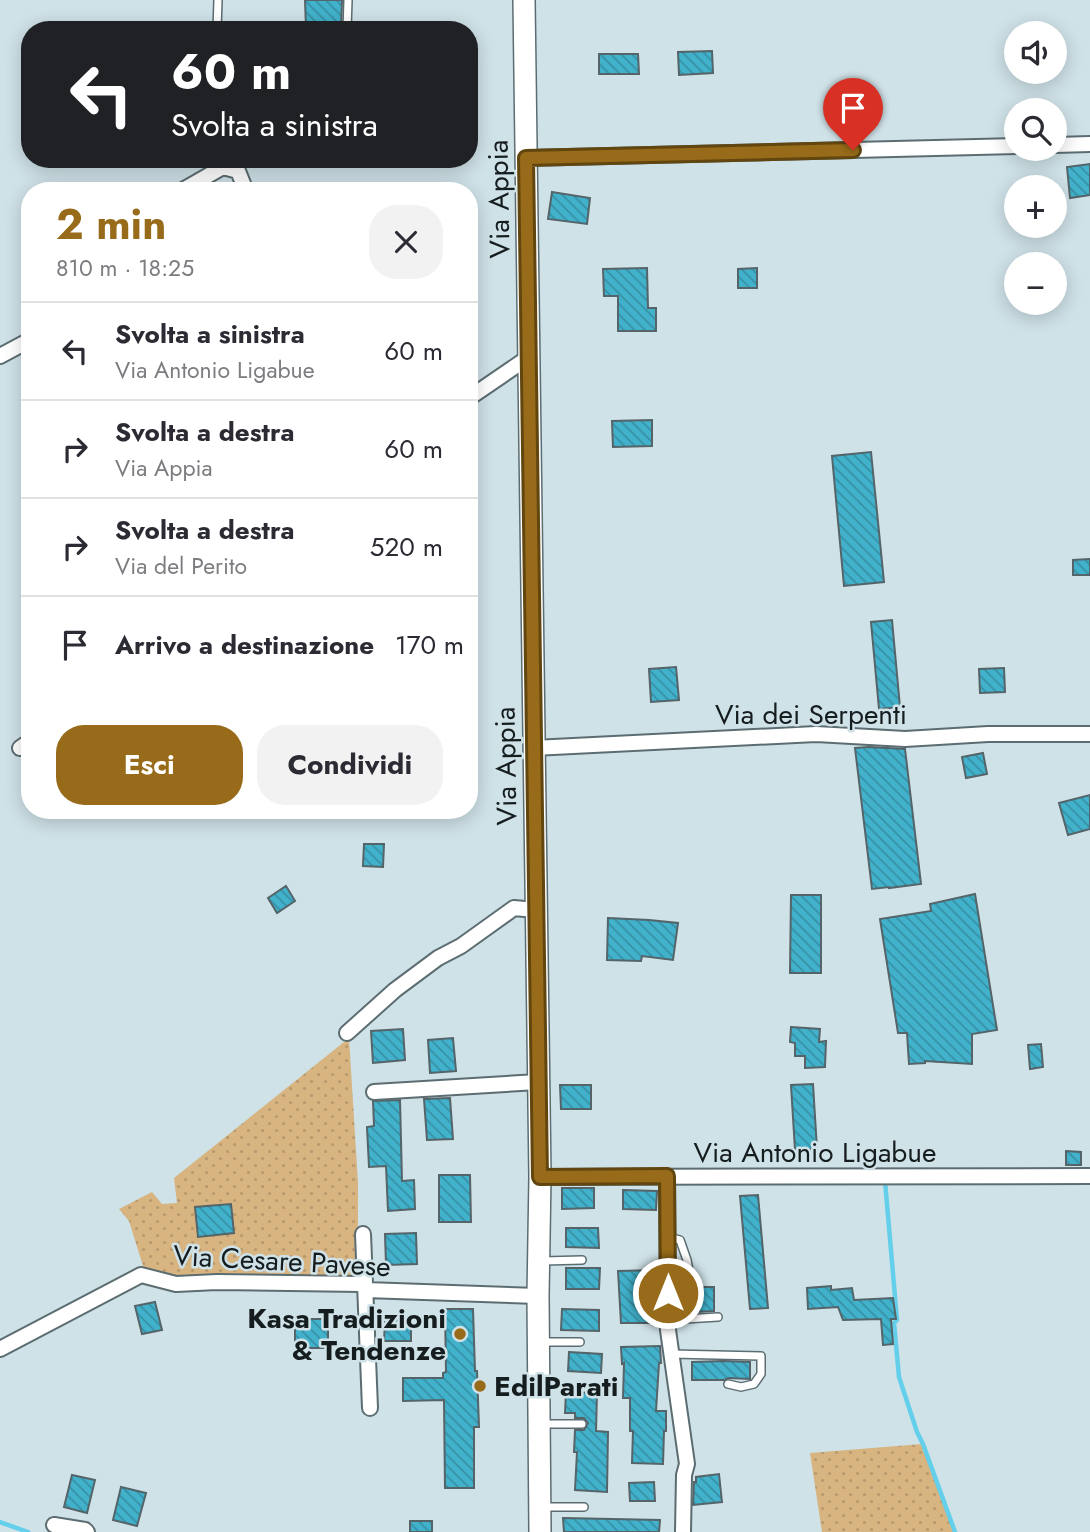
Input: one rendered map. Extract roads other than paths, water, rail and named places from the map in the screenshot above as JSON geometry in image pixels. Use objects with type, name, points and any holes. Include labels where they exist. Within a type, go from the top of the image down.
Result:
[{"type":"main road","name":"Via Appia","points":[[524,0],[540,1177],[540,1532]]},
{"type":"street","points":[[1067,145],[1090,144]]},
{"type":"street","points":[[526,158],[1004,146]]},
{"type":"street","points":[[197,182],[221,168]]},
{"type":"street","points":[[226,168],[238,172],[242,182]]},
{"type":"street","points":[[0,356],[21,345]]},
{"type":"street","points":[[478,392],[529,357]]},
{"type":"street","name":"Via dei Serpenti","points":[[533,748],[816,734],[905,739],[988,734],[1090,734]]},
{"type":"street","points":[[347,1033],[395,990],[514,908],[535,911]]},
{"type":"street","points":[[374,1092],[538,1082]]},
{"type":"street","points":[[667,1176],[668,1320],[687,1464],[684,1475],[683,1532]]},
{"type":"street","name":"Via Antonio Ligabue","points":[[540,1177],[1090,1176]]},
{"type":"street","points":[[363,1234],[370,1408]]},
{"type":"street","name":"Via Cesare Pavese","points":[[0,1349],[141,1275],[176,1284],[360,1284],[366,1290],[538,1296]]},
{"type":"street","points":[[54,1525],[87,1532]]},
{"type":"lane","points":[[218,0],[218,21]]},
{"type":"lane","points":[[347,21],[348,0]]},
{"type":"lane","points":[[667,1237],[680,1240],[691,1282]]},
{"type":"lane","points":[[538,1261],[582,1260]]},
{"type":"lane","points":[[668,1320],[718,1317]]},
{"type":"lane","points":[[538,1343],[580,1342]]},
{"type":"lane","points":[[671,1354],[761,1356],[761,1374],[754,1384],[741,1387],[728,1384]]},
{"type":"lane","points":[[539,1424],[582,1424]]},
{"type":"lane","points":[[540,1507],[584,1507]]},
{"type":"waterway","points":[[885,1181],[899,1377],[955,1532]]},
{"type":"waterway","points":[[0,1522],[28,1532]]},
{"type":"place","name":"Kasa Tradizioni & Tendenze","points":[[460,1334]]},
{"type":"place","name":"EdilParati","points":[[480,1386]]}]
